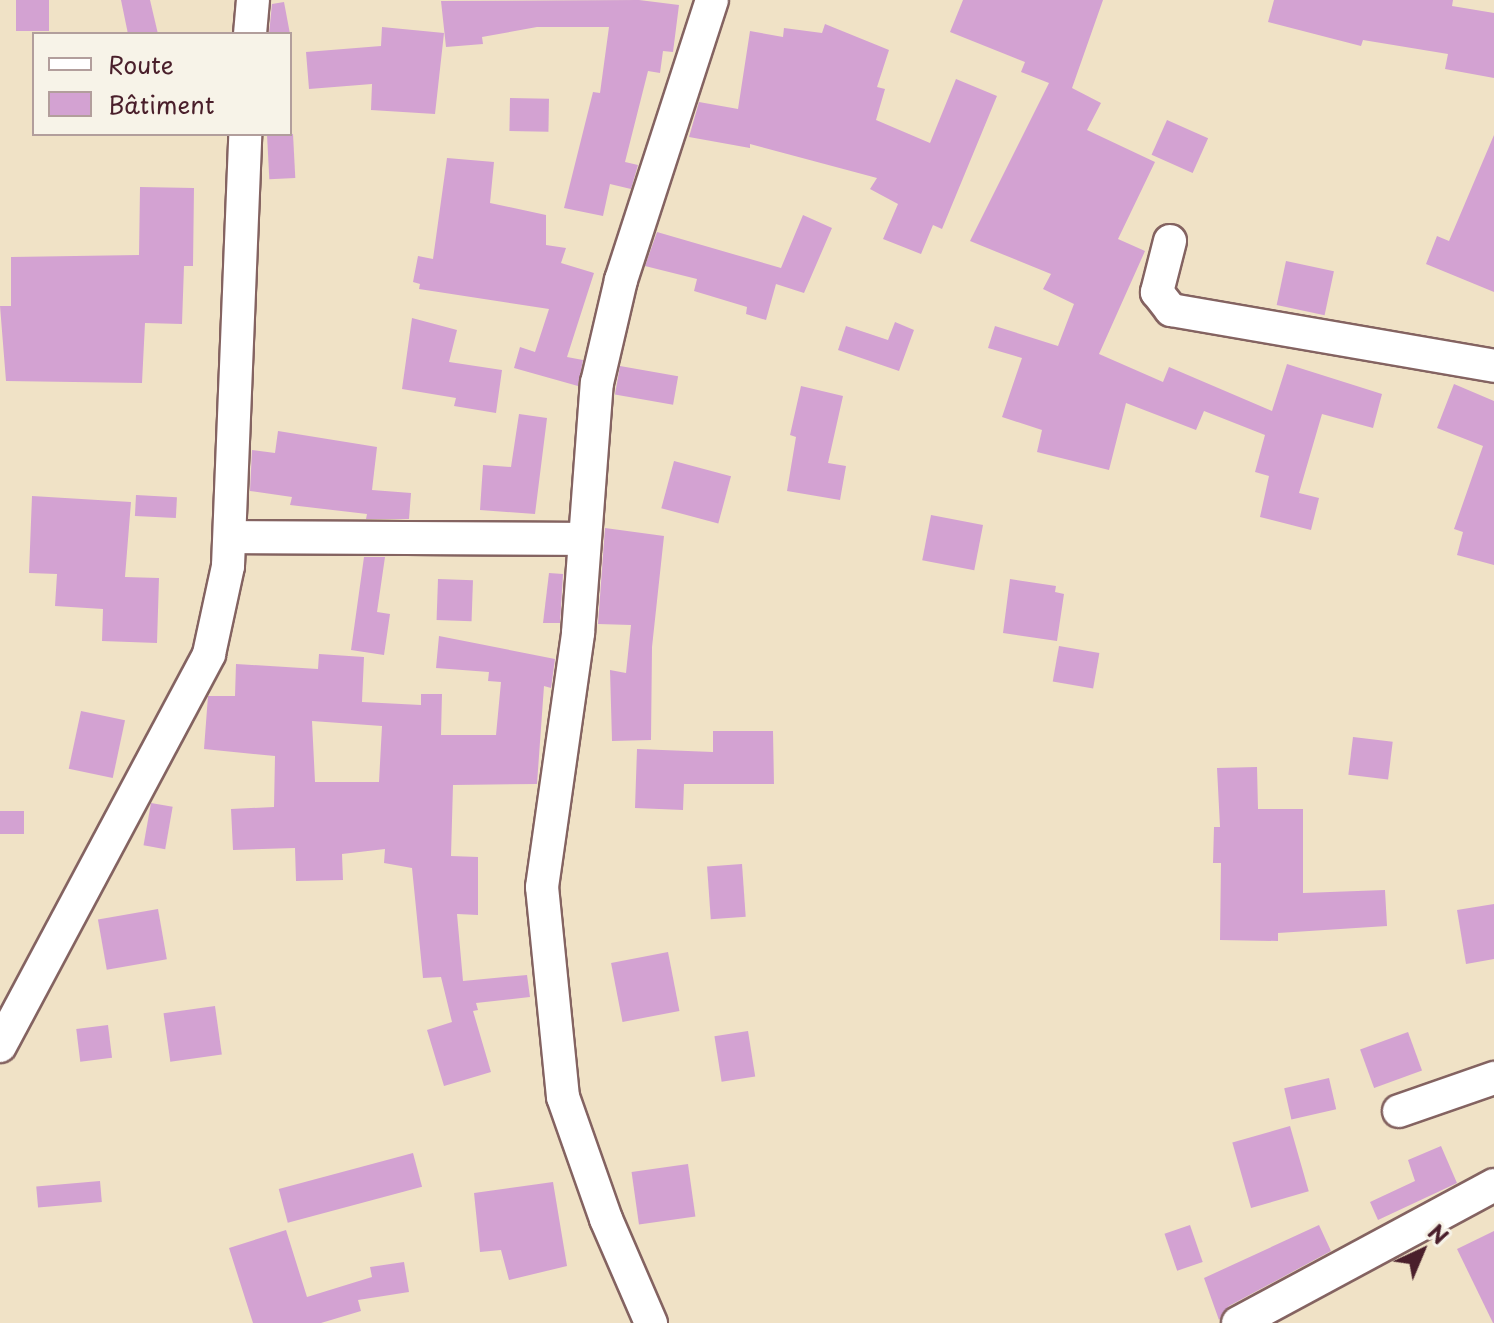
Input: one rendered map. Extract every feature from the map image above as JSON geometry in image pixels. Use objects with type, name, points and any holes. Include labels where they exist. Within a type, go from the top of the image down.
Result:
[{"type":"street","points":[[250,32],[253,0]]},
{"type":"street","points":[[651,1323],[606,1219],[563,1097],[542,887],[578,633],[597,383],[621,280],[712,0]]},
{"type":"street","points":[[0,1046],[190,697],[209,654],[230,537],[245,136]]},
{"type":"street","points":[[1170,241],[1157,292],[1171,310],[1494,366]]},
{"type":"street","points":[[230,537],[583,539]]},
{"type":"street","points":[[1399,1111],[1494,1078]]},
{"type":"street","points":[[1238,1323],[1494,1185]]},
{"type":"building","points":[[16,0],[49,0],[49,31],[16,31]]},
{"type":"building","points":[[121,0],[150,0],[158,32],[128,32]]},
{"type":"building","points":[[639,0],[679,5],[673,52],[663,51],[660,73],[648,71],[625,162],[638,165],[631,189],[610,184],[603,216],[564,208],[593,92],[600,93],[609,27],[537,27],[482,37],[483,44],[446,47],[441,1]]},
{"type":"building","points":[[963,0],[1103,0],[1072,88],[1101,103],[1087,130],[1155,162],[1118,239],[1145,251],[1099,354],[1163,382],[1169,367],[1272,411],[1287,364],[1382,394],[1373,428],[1322,414],[1299,493],[1319,498],[1311,530],[1260,517],[1269,476],[1255,472],[1265,435],[1204,411],[1196,430],[1126,403],[1109,470],[1037,452],[1042,430],[1002,417],[1022,358],[988,348],[995,326],[1058,346],[1074,304],[1043,289],[1051,274],[970,241],[1049,83],[1021,72],[1025,62],[950,32]]},
{"type":"building","points":[[1274,0],[1453,0],[1452,6],[1494,13],[1494,78],[1445,69],[1448,54],[1363,40],[1361,46],[1268,22]]},
{"type":"building","points":[[284,2],[290,32],[269,32],[272,4]]},
{"type":"building","points":[[825,24],[889,50],[877,87],[885,89],[876,120],[930,143],[956,79],[997,96],[942,229],[933,225],[921,254],[883,239],[898,204],[870,189],[877,178],[750,144],[750,148],[689,137],[699,102],[738,109],[750,31],[783,37],[784,28],[822,33]]},
{"type":"building","points":[[382,27],[444,33],[435,114],[371,110],[372,84],[309,89],[306,52],[381,46]]},
{"type":"building","points":[[510,98],[549,99],[548,132],[509,131]]},
{"type":"building","points":[[1167,120],[1208,138],[1193,173],[1152,155]]},
{"type":"building","points":[[293,134],[295,178],[269,179],[267,136]]},
{"type":"building","points":[[1494,135],[1494,292],[1426,264],[1437,236],[1449,241]]},
{"type":"building","points":[[447,158],[494,162],[490,203],[546,215],[546,245],[566,248],[561,263],[594,273],[567,357],[583,360],[578,386],[514,368],[520,347],[535,352],[549,309],[419,289],[420,284],[413,282],[418,256],[433,259]]},
{"type":"building","points":[[140,187],[194,188],[193,266],[184,266],[182,324],[145,323],[142,383],[6,381],[0,306],[11,306],[11,257],[139,255]]},
{"type":"building","points":[[803,215],[832,228],[804,293],[776,284],[766,320],[746,314],[747,307],[694,291],[697,279],[645,266],[657,232],[781,268]]},
{"type":"building","points":[[1286,261],[1334,271],[1325,315],[1277,305]]},
{"type":"building","points":[[412,318],[457,330],[449,362],[502,370],[496,413],[454,406],[456,398],[402,389]]},
{"type":"building","points":[[895,322],[914,330],[899,371],[838,350],[846,326],[888,340]]},
{"type":"building","points":[[620,366],[678,376],[673,405],[615,395]]},
{"type":"building","points":[[1454,384],[1494,401],[1494,565],[1457,555],[1463,532],[1454,529],[1483,446],[1437,428]]},
{"type":"building","points":[[801,386],[843,396],[828,463],[846,466],[840,500],[787,491],[796,437],[790,435]]},
{"type":"building","points":[[519,414],[547,418],[535,514],[480,510],[483,465],[511,467]]},
{"type":"building","points":[[278,431],[377,447],[372,490],[411,493],[409,519],[366,519],[367,514],[290,505],[292,497],[250,491],[252,450],[275,453]]},
{"type":"building","points":[[674,461],[731,476],[718,524],[661,508]]},
{"type":"building","points":[[136,495],[177,497],[176,518],[135,516]]},
{"type":"building","points":[[32,496],[131,502],[125,577],[159,578],[157,643],[102,641],[103,609],[55,606],[57,574],[29,573]]},
{"type":"building","points":[[931,515],[983,525],[974,570],[922,560]]},
{"type":"building","points":[[605,528],[664,536],[652,647],[651,740],[612,741],[610,670],[626,673],[631,625],[598,624]]},
{"type":"building","points":[[364,557],[385,557],[377,612],[390,614],[384,655],[351,650]]},
{"type":"building","points":[[549,573],[563,574],[560,623],[543,623]]},
{"type":"building","points":[[438,579],[473,580],[472,621],[437,620]]},
{"type":"building","points":[[1010,579],[1056,586],[1055,592],[1064,594],[1057,641],[1003,633]]},
{"type":"building","points":[[439,636],[555,659],[551,688],[544,686],[537,784],[453,785],[451,856],[478,857],[478,915],[457,914],[463,981],[527,975],[530,997],[476,1003],[478,1010],[473,1011],[491,1072],[444,1086],[427,1030],[452,1022],[441,977],[423,978],[412,868],[384,863],[385,849],[342,854],[343,880],[296,881],[295,848],[233,850],[231,809],[274,807],[275,756],[204,749],[208,696],[235,696],[236,664],[318,669],[319,654],[364,657],[362,702],[421,705],[421,694],[442,694],[441,735],[496,735],[501,682],[488,681],[489,672],[436,668]],"holes":[[[312,721],[382,726],[379,782],[315,782]]]},
{"type":"building","points":[[1059,646],[1099,653],[1093,689],[1053,681]]},
{"type":"building","points":[[81,711],[125,720],[113,778],[69,769]]},
{"type":"building","points":[[713,731],[773,731],[774,784],[684,784],[683,810],[635,808],[637,749],[713,752]]},
{"type":"building","points":[[1353,737],[1393,742],[1388,780],[1348,775]]},
{"type":"building","points":[[1257,767],[1258,809],[1303,809],[1303,893],[1385,890],[1387,926],[1278,933],[1278,941],[1220,940],[1221,863],[1213,863],[1214,827],[1220,827],[1217,768]]},
{"type":"building","points":[[151,803],[173,807],[165,849],[144,845]]},
{"type":"building","points":[[0,811],[24,811],[24,834],[0,834]]},
{"type":"building","points":[[742,864],[746,917],[711,919],[707,866]]},
{"type":"building","points":[[1494,904],[1494,959],[1466,964],[1457,910]]},
{"type":"building","points":[[158,909],[167,959],[107,970],[98,920]]},
{"type":"building","points":[[668,952],[679,1011],[623,1022],[611,963]]},
{"type":"building","points":[[215,1006],[222,1055],[170,1062],[164,1013]]},
{"type":"building","points":[[108,1025],[112,1058],[80,1062],[76,1029]]},
{"type":"building","points":[[748,1031],[755,1076],[722,1082],[714,1036]]},
{"type":"building","points":[[1408,1032],[1422,1071],[1374,1088],[1360,1049]]},
{"type":"building","points":[[1329,1078],[1336,1109],[1291,1120],[1284,1088]]},
{"type":"building","points":[[1290,1126],[1309,1191],[1251,1208],[1232,1143]]},
{"type":"building","points":[[1441,1146],[1457,1183],[1378,1220],[1370,1202],[1415,1181],[1408,1160]]},
{"type":"building","points":[[413,1153],[422,1187],[288,1223],[279,1189]]},
{"type":"building","points":[[688,1164],[695,1216],[639,1224],[632,1172]]},
{"type":"building","points":[[100,1181],[102,1202],[38,1207],[36,1187]]},
{"type":"building","points":[[553,1182],[567,1266],[509,1280],[501,1250],[480,1252],[474,1193]]},
{"type":"building","points":[[1190,1225],[1203,1262],[1177,1271],[1164,1234]]},
{"type":"building","points":[[1319,1225],[1331,1251],[1229,1306],[1219,1320],[1204,1278]]},
{"type":"building","points":[[286,1230],[307,1297],[372,1277],[370,1267],[404,1262],[409,1292],[358,1300],[361,1311],[321,1323],[253,1323],[229,1248]]},
{"type":"building","points":[[1494,1231],[1494,1323],[1493,1323],[1457,1249]]}]
